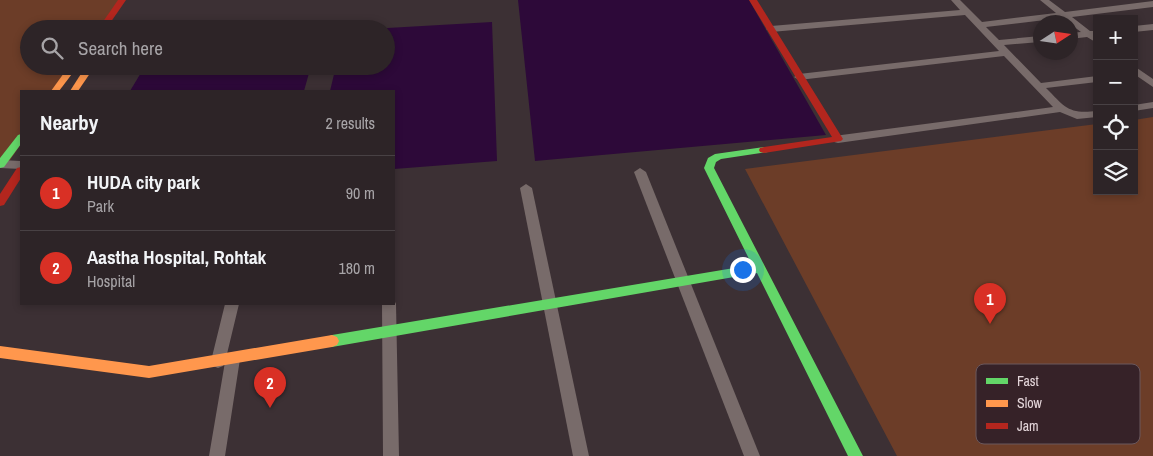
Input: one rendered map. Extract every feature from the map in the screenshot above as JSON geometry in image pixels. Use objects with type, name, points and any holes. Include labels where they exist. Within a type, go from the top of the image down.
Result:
[{"type":"street","points":[[753,0],[838,139]]},
{"type":"street","points":[[955,0],[1061,109],[1077,116],[1093,114]]},
{"type":"street","points":[[1044,0],[1064,15],[1153,4]]},
{"type":"street","points":[[111,20],[128,2]]},
{"type":"street","points":[[120,20],[128,2]]},
{"type":"street","points":[[771,29],[967,12]]},
{"type":"street","points":[[980,25],[1033,19]]},
{"type":"street","points":[[1078,24],[1092,33]]},
{"type":"street","points":[[1138,29],[1153,27]]},
{"type":"street","points":[[1078,35],[1092,33]]},
{"type":"street","points":[[998,44],[1033,40]]},
{"type":"street","points":[[799,77],[1007,53]]},
{"type":"street","points":[[1138,73],[1153,72]]},
{"type":"street","points":[[1138,74],[1153,84]]},
{"type":"street","points":[[56,90],[67,75]]},
{"type":"street","points":[[75,90],[85,75]]},
{"type":"street","points":[[1039,86],[1093,79]]},
{"type":"street","points":[[1138,107],[1153,105]]},
{"type":"street","points":[[856,456],[712,176],[710,168],[712,160],[724,155],[1061,109]]},
{"type":"street","points":[[0,164],[20,138]]},
{"type":"street","points":[[0,164],[20,165]]},
{"type":"street","points":[[0,202],[20,172]]},
{"type":"street","points":[[640,172],[752,456]]},
{"type":"street","points":[[526,188],[581,456]]},
{"type":"street","points":[[0,352],[150,372],[760,268]]},
{"type":"street","points":[[217,456],[232,305]]},
{"type":"street","points":[[389,305],[391,456]]},
{"type":"shaded area","points":[[0,0],[124,0],[110,20],[20,20],[20,75],[71,75],[60,90],[20,90],[20,145],[8,163],[0,162]]},
{"type":"shaded area","points":[[518,0],[749,0],[826,135],[535,161]]},
{"type":"shaded area","points":[[492,22],[497,161],[395,169],[395,90],[330,90],[334,75],[395,75],[395,28]]},
{"type":"shaded area","points":[[140,75],[308,75],[304,90],[131,90]]},
{"type":"shaded area","points":[[1153,117],[1153,456],[897,456],[745,169],[1093,125],[1093,195],[1138,195],[1138,119]]},
{"type":"traffic: fast","points":[[0,165],[20,138]]},
{"type":"traffic: fast","points":[[764,150],[719,156],[712,160],[709,168],[856,456]]},
{"type":"traffic: fast","points":[[332,341],[761,268]]},
{"type":"traffic: slow","points":[[56,90],[67,75]]},
{"type":"traffic: slow","points":[[75,90],[85,75]]},
{"type":"traffic: slow","points":[[0,352],[149,372],[332,341]]},
{"type":"traffic: jam","points":[[108,20],[122,0]]},
{"type":"traffic: jam","points":[[753,0],[838,139],[764,150]]},
{"type":"traffic: jam","points":[[0,202],[20,172]]},
{"type":"place","name":"HUDA city park","points":[[990,324]]},
{"type":"place","name":"Aastha Hospital, Rohtak","points":[[270,408]]}]
